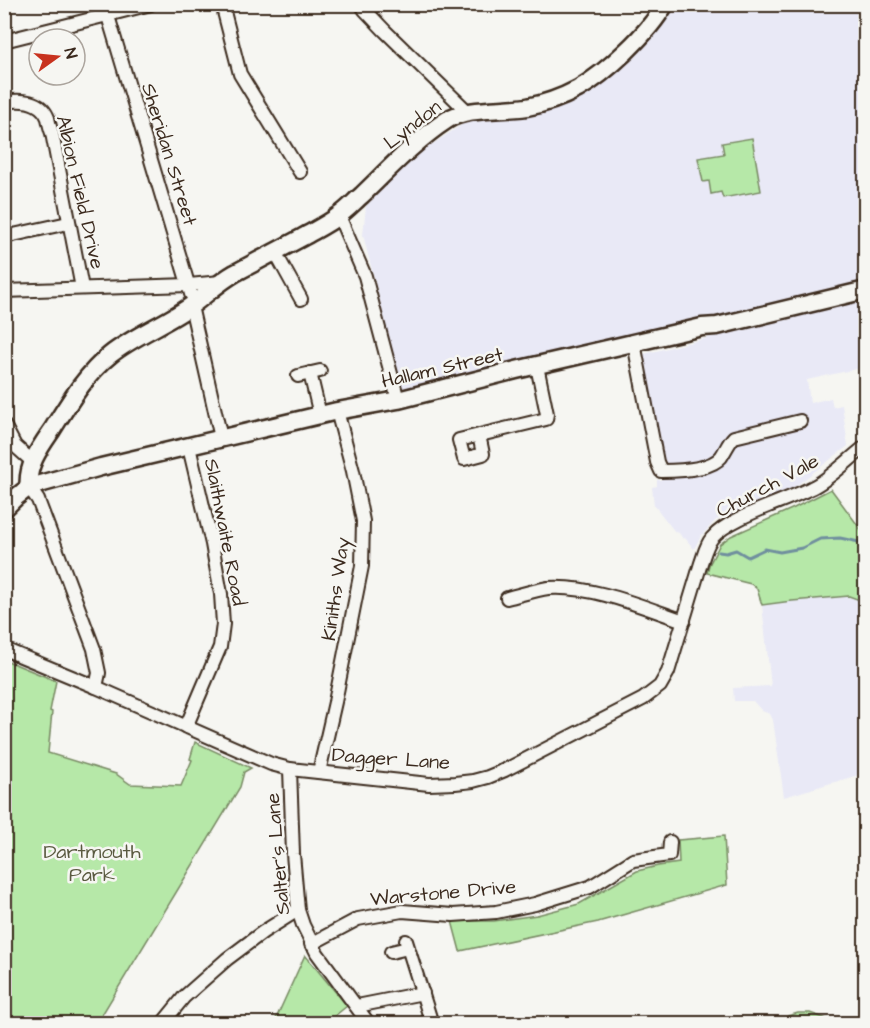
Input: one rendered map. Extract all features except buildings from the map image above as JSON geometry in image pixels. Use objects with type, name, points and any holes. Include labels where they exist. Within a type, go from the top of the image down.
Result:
[{"type":"street","points":[[4,41],[151,4]]},
{"type":"street","points":[[222,4],[240,74],[300,172]]},
{"type":"street","points":[[361,4],[371,17],[468,112]]},
{"type":"street","name":"Lyndon","points":[[29,487],[28,478],[42,444],[74,395],[110,356],[194,304],[221,282],[339,216],[404,155],[447,120],[468,112],[527,107],[578,89],[617,59],[659,16],[665,4]]},
{"type":"street","name":"Sheridan Street","points":[[108,16],[189,285],[221,438]]},
{"type":"street","name":"Albion Field Drive","points":[[4,102],[21,99],[32,103],[47,116],[82,288]]},
{"type":"street","points":[[339,216],[365,276],[398,400]]},
{"type":"street","points":[[4,237],[69,223]]},
{"type":"street","points":[[275,252],[301,299]]},
{"type":"street","points":[[4,291],[221,282]]},
{"type":"street","name":"Hallam Street","points":[[29,487],[101,466],[337,411],[398,400],[866,290]]},
{"type":"street","points":[[634,343],[657,462],[661,471],[678,471],[716,462],[734,436],[800,421]]},
{"type":"street","points":[[479,435],[546,419],[547,414],[537,366]]},
{"type":"street","points":[[310,374],[320,415]]},
{"type":"street","name":"Kiniths Way","points":[[319,772],[362,566],[363,521],[337,411]]},
{"type":"street","points":[[4,425],[15,446],[55,480]]},
{"type":"street","name":"Church Vale","points":[[668,672],[701,563],[713,537],[746,516],[816,486],[866,446]]},
{"type":"street","name":"Slaithwaite Road","points":[[186,727],[220,647],[223,624],[221,594],[212,544],[189,447]]},
{"type":"street","points":[[4,509],[29,487],[38,500],[94,649],[99,673],[96,687]]},
{"type":"street","points":[[507,598],[548,588],[575,589],[600,593],[684,621]]},
{"type":"street","name":"Dagger Lane","points":[[4,649],[271,764],[290,769],[429,784],[455,783],[488,777],[505,770],[643,699],[660,686],[668,672]]},
{"type":"street","name":"Salter's Lane","points":[[290,769],[293,854],[298,910],[311,944],[369,1023]]},
{"type":"street","name":"Warstone Drive","points":[[311,944],[358,919],[402,911],[453,915],[496,912],[535,904],[590,887],[633,860],[669,855],[670,842]]},
{"type":"street","points":[[162,1023],[184,997],[227,959],[298,910]]},
{"type":"street","points":[[391,952],[407,944],[432,1023]]},
{"type":"street","points":[[357,1005],[423,993]]},
{"type":"shaded area","points":[[676,5],[865,5],[865,281],[403,392],[363,235],[366,206],[416,155],[472,118],[578,93]]},
{"type":"shaded area","points":[[861,299],[865,318],[865,367],[807,380],[810,403],[831,398],[833,407],[842,405],[848,446],[793,488],[716,520],[701,536],[694,549],[685,538],[683,539],[679,533],[675,532],[654,505],[652,487],[657,486],[657,480],[661,480],[661,471],[644,354]]},
{"type":"shaded area","points":[[850,596],[865,602],[865,773],[784,797],[773,720],[770,714],[762,711],[753,701],[734,701],[733,688],[771,686],[762,605]]},
{"type":"green space","points":[[752,138],[761,191],[723,198],[721,192],[711,194],[709,181],[703,182],[698,158],[724,154],[722,143]]},
{"type":"green space","points":[[831,489],[865,535],[865,602],[849,596],[762,605],[757,589],[751,584],[707,573],[720,544],[731,536]]},
{"type":"green space","name":"Dartmouth Park","points":[[5,660],[56,681],[50,711],[52,712],[48,753],[116,774],[130,784],[181,786],[192,760],[190,759],[195,742],[251,768],[244,772],[240,787],[97,1023],[5,1023]]},
{"type":"green space","points":[[724,836],[727,885],[598,922],[460,951],[452,921],[494,921],[537,915],[579,904],[637,871],[679,863],[678,840]]},
{"type":"green space","points":[[305,955],[347,1006],[326,1023],[274,1023]]},
{"type":"green space","points":[[810,1013],[838,1023],[784,1023],[788,1016]]},
{"type":"waterway","points":[[719,552],[726,553],[736,550],[748,557],[765,549],[780,552],[802,548],[820,539],[840,538],[866,546]]}]
